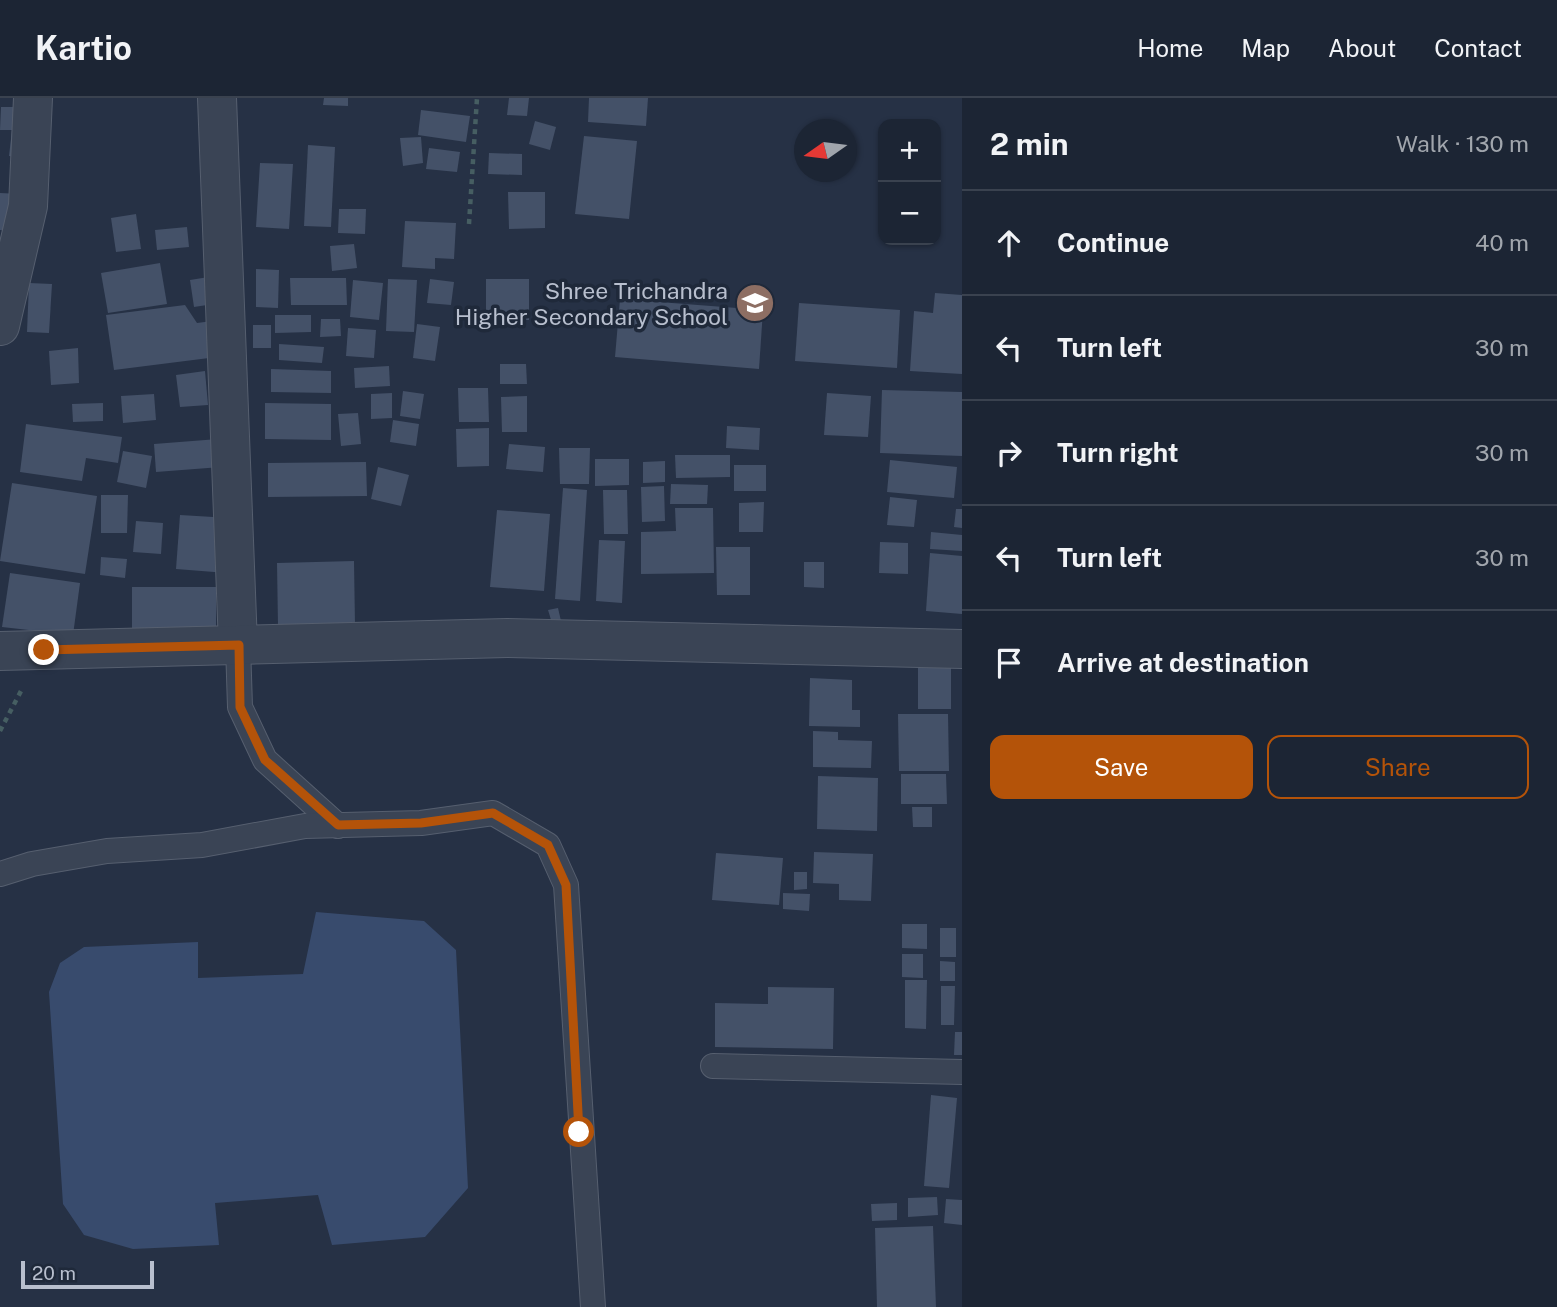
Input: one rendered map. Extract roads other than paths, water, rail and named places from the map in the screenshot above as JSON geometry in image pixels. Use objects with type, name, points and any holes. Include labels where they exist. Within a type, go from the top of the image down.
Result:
[{"type":"street","points":[[0,326],[10,243],[28,205],[33,98]]},
{"type":"street","points":[[217,98],[239,645]]},
{"type":"street","points":[[0,651],[507,638],[962,649]]},
{"type":"lane","points":[[239,645],[240,707],[265,760],[338,825]]},
{"type":"lane","points":[[0,874],[32,864],[107,851],[202,845],[305,826],[421,823],[493,813],[548,845],[566,885],[579,1132],[593,1307]]},
{"type":"lane","points":[[713,1066],[962,1072]]},
{"type":"water","points":[[316,912],[424,921],[456,950],[468,1188],[425,1237],[332,1245],[318,1195],[215,1203],[219,1245],[133,1249],[84,1235],[63,1204],[49,992],[60,963],[84,947],[198,942],[198,978],[303,974]]},
{"type":"place","name":"Shree Trichandra Higher Secondary School","points":[[755,303]]}]
